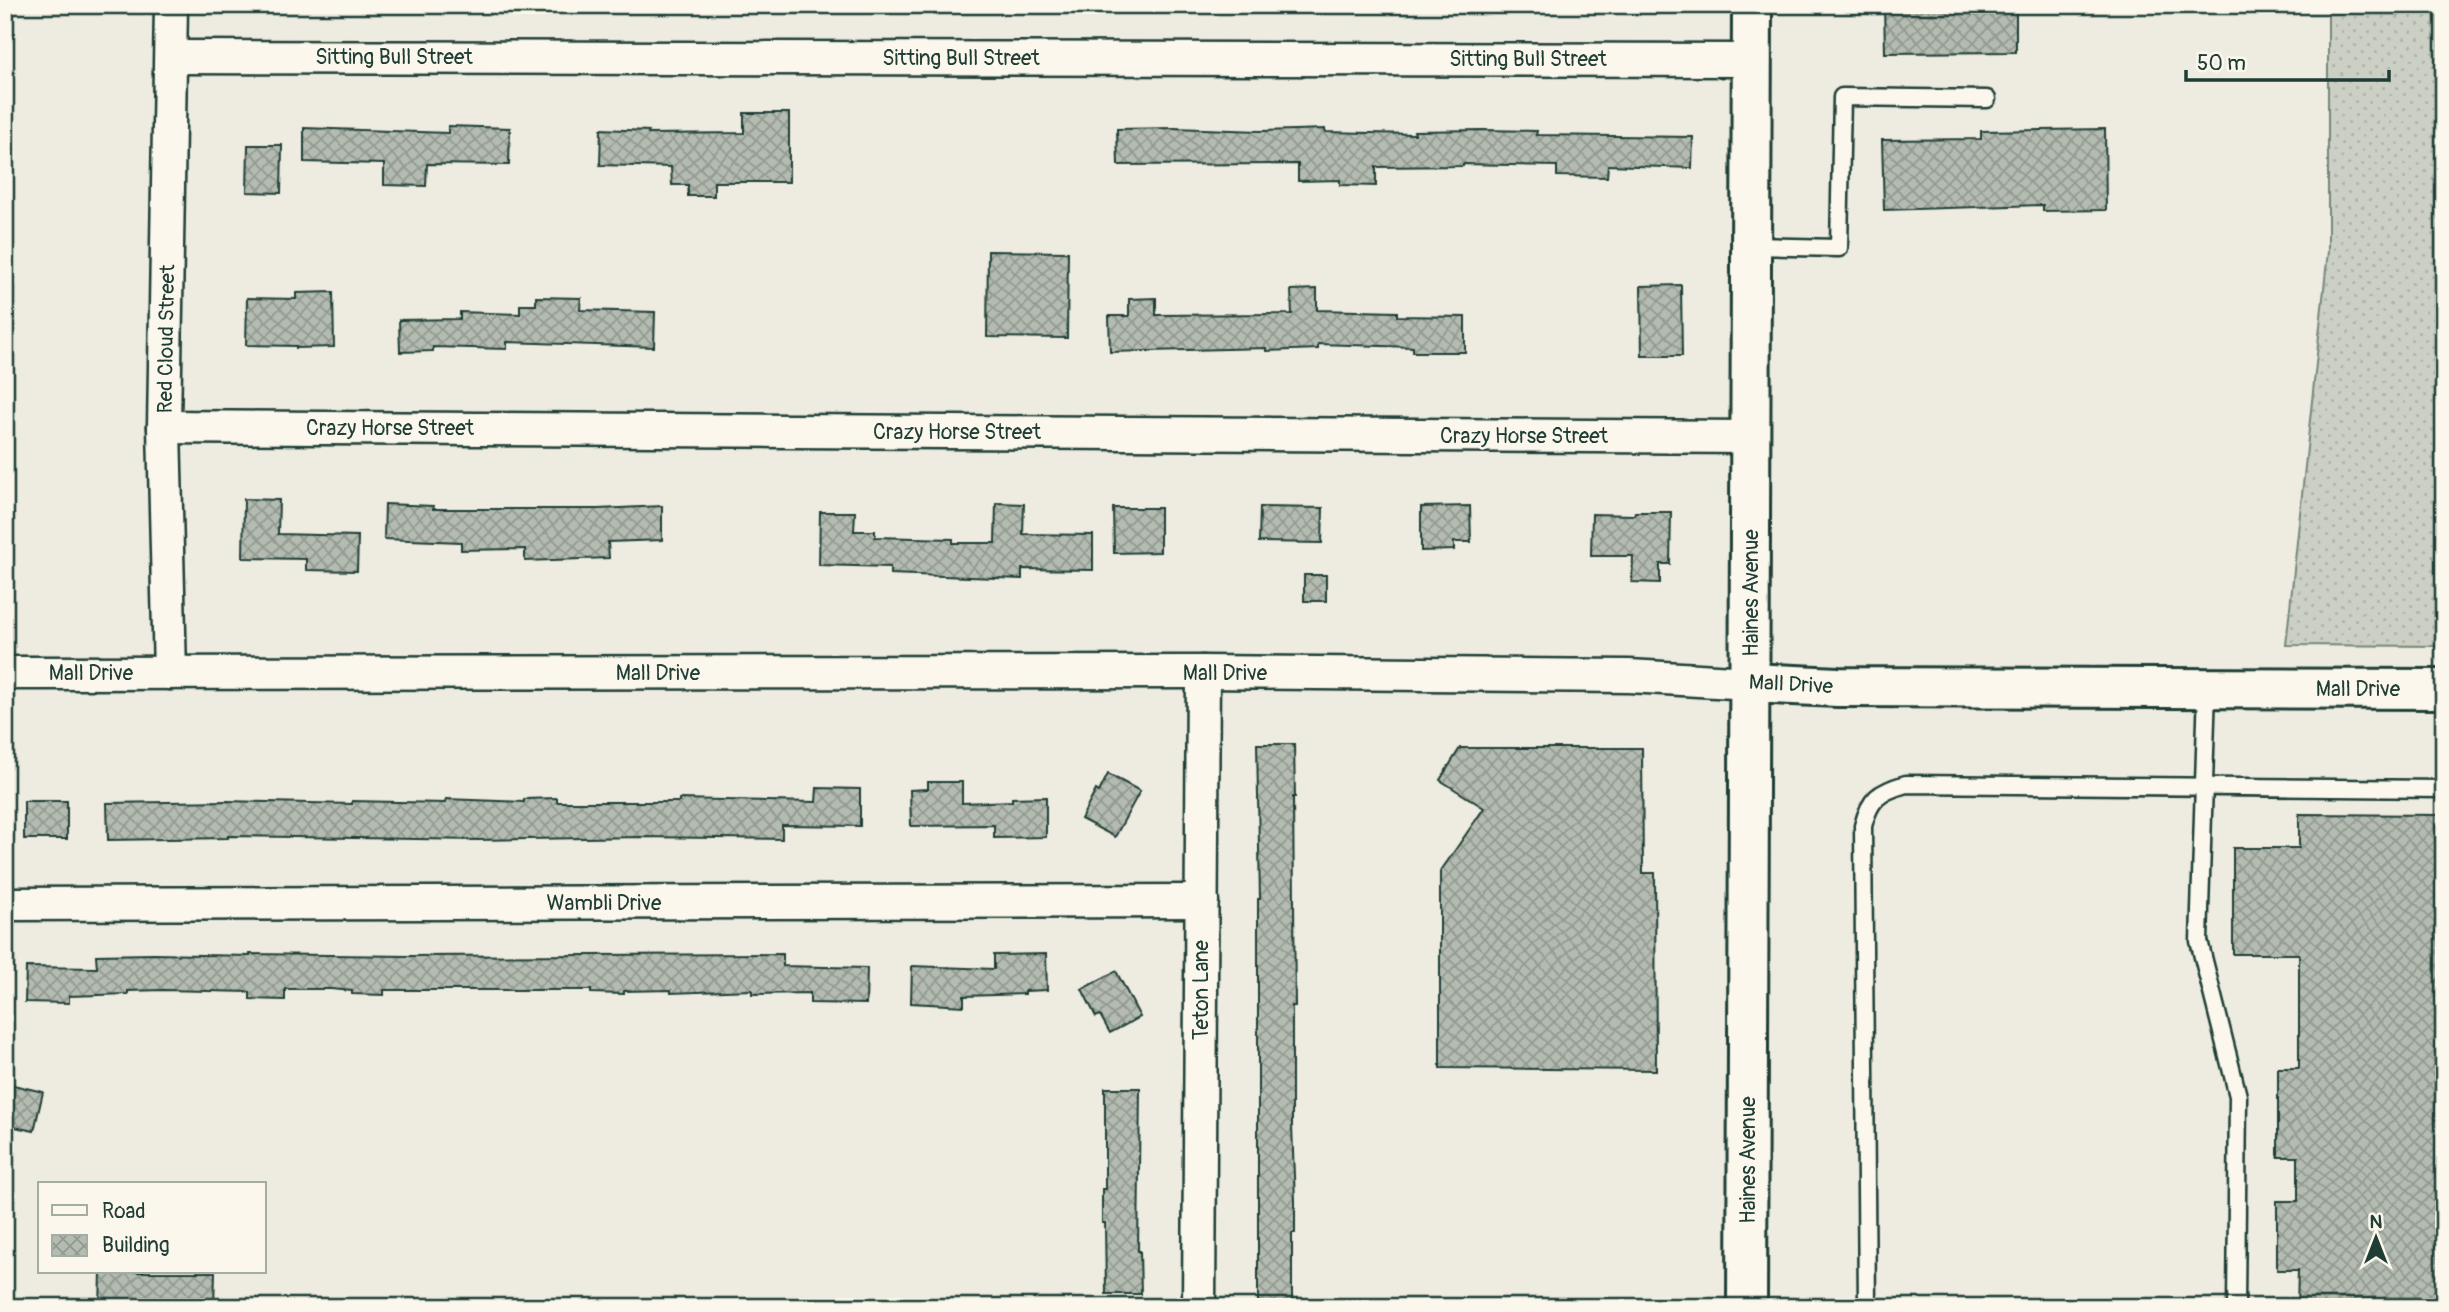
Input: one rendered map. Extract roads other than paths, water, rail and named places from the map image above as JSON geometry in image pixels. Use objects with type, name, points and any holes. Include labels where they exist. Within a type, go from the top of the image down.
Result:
[{"type":"main road","name":"Haines Avenue","points":[[1747,1307],[1752,5]]},
{"type":"main road","name":"Mall Drive","points":[[1751,683],[1838,687],[2444,689]]},
{"type":"street","name":"Red Cloud Street","points":[[170,673],[164,427],[171,5]]},
{"type":"street","name":"Sitting Bull Street","points":[[171,57],[1752,60]]},
{"type":"street","name":"Crazy Horse Street","points":[[164,427],[1750,437]]},
{"type":"street","name":"Mall Drive","points":[[5,673],[1203,673],[1629,676],[1751,683]]},
{"type":"street","name":"Teton Lane","points":[[1199,1307],[1203,673]]},
{"type":"street","name":"Wambli Drive","points":[[5,904],[1202,901]]},
{"type":"lane","points":[[1751,246],[1839,248],[1842,97],[1987,99]]},
{"type":"lane","points":[[2207,688],[2199,941],[2238,1096],[2236,1307]]},
{"type":"lane","points":[[1867,1307],[1863,826],[1868,806],[1885,790],[1906,784],[2444,789]]}]
